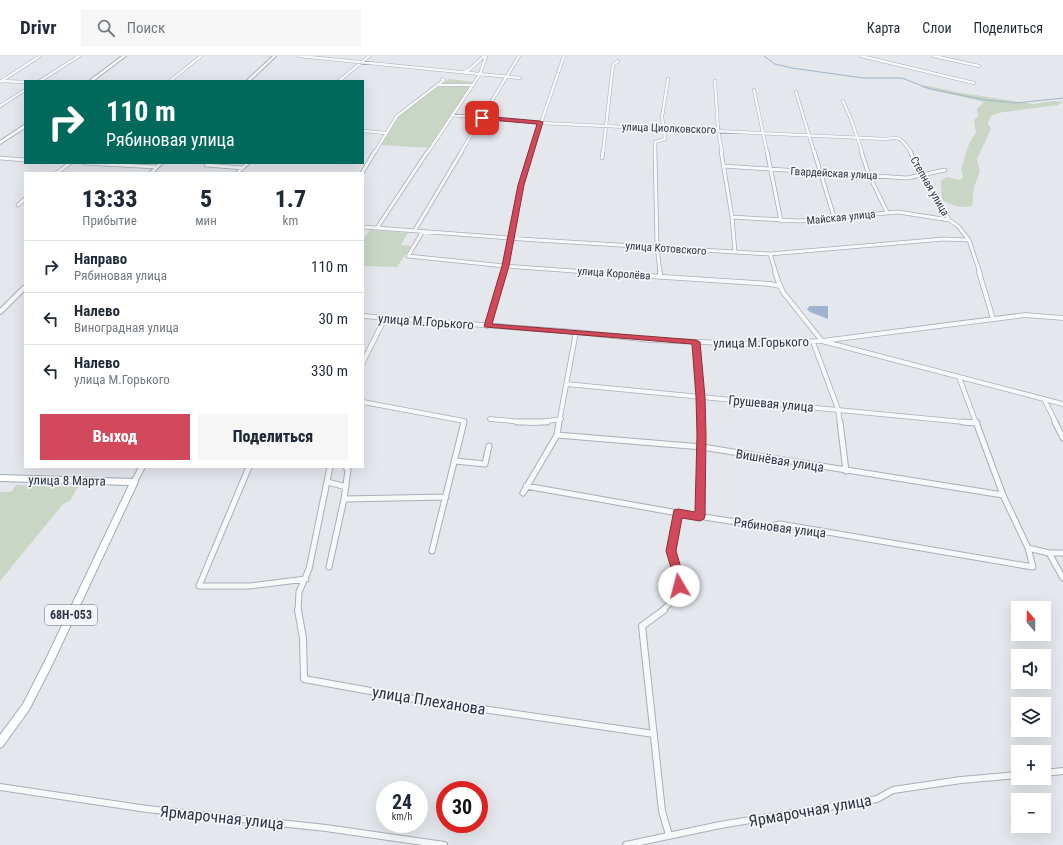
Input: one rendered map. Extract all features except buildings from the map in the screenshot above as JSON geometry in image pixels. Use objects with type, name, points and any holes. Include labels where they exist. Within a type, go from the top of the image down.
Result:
[{"type":"main road","points":[[91,80],[124,56]]},
{"type":"main road","points":[[0,143],[24,127]]},
{"type":"main road","name":"улица 8 Марта","points":[[0,478],[134,482]]},
{"type":"main road","name":"68Н-053","points":[[0,743],[26,707],[49,662],[134,482]]},
{"type":"street","points":[[0,81],[40,56]]},
{"type":"street","points":[[42,80],[79,56]]},
{"type":"street","points":[[171,80],[201,56]]},
{"type":"street","points":[[249,80],[275,56]]},
{"type":"street","points":[[299,56],[520,78]]},
{"type":"street","points":[[339,80],[369,56]]},
{"type":"street","points":[[464,72],[469,70],[485,56]]},
{"type":"street","points":[[377,228],[480,74],[485,56]]},
{"type":"street","points":[[415,230],[519,56]]},
{"type":"street","points":[[487,326],[505,266],[521,185],[540,122],[564,56]]},
{"type":"street","points":[[861,56],[974,83]]},
{"type":"street","points":[[934,56],[978,66]]},
{"type":"street","points":[[602,158],[613,65],[618,61]]},
{"type":"street","points":[[363,172],[386,133],[402,111],[444,80],[442,79]]},
{"type":"street","points":[[660,276],[655,142],[665,139],[661,128],[664,93],[668,79]]},
{"type":"street","points":[[0,81],[24,82]]},
{"type":"street","points":[[715,81],[718,130],[732,217],[735,252]]},
{"type":"street","points":[[438,85],[473,85]]},
{"type":"street","points":[[754,90],[772,170],[781,220]]},
{"type":"street","points":[[0,106],[24,91]]},
{"type":"street","points":[[796,92],[819,172],[834,217]]},
{"type":"street","points":[[843,101],[852,118],[856,138],[870,175],[887,212]]},
{"type":"street","name":"улица Циолковского","points":[[452,115],[605,126],[718,130],[856,138],[886,139],[896,137],[902,139]]},
{"type":"street","points":[[364,131],[386,133]]},
{"type":"street","name":"Степная улица","points":[[902,139],[913,156],[921,175],[937,196],[949,220],[958,226],[968,240],[978,267],[993,319]]},
{"type":"street","points":[[0,158],[24,160]]},
{"type":"street","points":[[58,172],[69,164]]},
{"type":"street","points":[[102,164],[156,167]]},
{"type":"street","points":[[152,172],[160,164]]},
{"type":"street","points":[[206,164],[243,168]]},
{"type":"street","points":[[238,172],[247,164]]},
{"type":"street","name":"Гвардейская улица","points":[[723,166],[907,178],[945,170]]},
{"type":"street","points":[[907,178],[926,182]]},
{"type":"street","points":[[18,205],[24,200]]},
{"type":"street","name":"Майская улица","points":[[732,217],[798,221],[898,212],[949,220]]},
{"type":"street","name":"улица Котовского","points":[[364,227],[536,240],[770,254],[900,242],[944,239],[968,240]]},
{"type":"street","name":"улица Королёва","points":[[422,231],[408,256],[505,266],[660,276],[780,286]]},
{"type":"street","points":[[770,254],[783,292],[822,341],[1063,404]]},
{"type":"street","points":[[0,312],[24,288]]},
{"type":"street","name":"улица М.Горького","points":[[364,316],[576,332],[650,340],[750,344],[813,342],[1025,315],[1063,318]]},
{"type":"street","points":[[364,360],[385,318]]},
{"type":"street","points":[[523,493],[557,435],[576,332]]},
{"type":"street","points":[[696,342],[701,397],[702,447],[700,516]]},
{"type":"street","points":[[813,342],[838,409],[846,471]]},
{"type":"street","points":[[959,377],[1003,495],[1028,548],[1049,553],[1063,553]]},
{"type":"street","name":"Грушевая улица","points":[[566,384],[977,423]]},
{"type":"street","points":[[1044,399],[1063,438]]},
{"type":"street","points":[[364,402],[412,410],[429,416],[464,421],[432,551]]},
{"type":"street","points":[[490,419],[531,423],[549,423],[561,419]]},
{"type":"street","name":"Вишнёвая улица","points":[[557,435],[702,447],[1003,495]]},
{"type":"street","points":[[454,461],[485,464],[489,446]]},
{"type":"street","points":[[134,482],[141,468]]},
{"type":"street","points":[[249,468],[199,586],[250,586],[306,579],[330,468]]},
{"type":"street","points":[[329,567],[344,499],[348,470],[347,468]]},
{"type":"street","points":[[328,482],[346,486]]},
{"type":"street","name":"Рябиновая улица","points":[[526,486],[678,513],[769,527],[780,524],[1033,567],[1028,548]]},
{"type":"street","points":[[344,499],[446,498]]},
{"type":"street","points":[[669,835],[662,811],[642,626],[667,607],[678,595],[679,578],[671,551],[678,513]]},
{"type":"street","points":[[1049,553],[1063,578]]},
{"type":"street","name":"улица Плеханова","points":[[306,579],[300,592],[298,606],[302,638],[304,679],[420,700],[654,734]]},
{"type":"street","points":[[1051,772],[1063,771]]},
{"type":"street","name":"Ярмарочная улица","points":[[626,845],[720,825],[877,799],[893,790],[961,780],[1011,776]]},
{"type":"street","name":"Ярмарочная улица","points":[[0,787],[147,809],[326,828],[444,845]]},
{"type":"green space","points":[[449,79],[474,82],[430,148],[381,145],[400,115]]},
{"type":"green space","points":[[921,87],[1033,104],[1054,101],[1063,102],[1058,105],[997,113],[991,116],[988,123],[991,129],[977,159],[980,171],[974,187],[972,206],[960,207],[948,203],[942,199],[941,181],[946,177],[961,180],[963,177],[961,169],[969,144],[976,132],[974,120],[978,116],[977,109],[984,102]]},
{"type":"green space","points":[[370,230],[408,233],[401,245],[411,246],[397,267],[364,266],[364,239]]},
{"type":"green space","points":[[16,485],[78,487],[70,501],[63,504],[0,581],[0,492],[11,492]]},
{"type":"water","points":[[810,306],[828,306],[828,319],[810,312],[807,309]]},
{"type":"waterway","points":[[764,56],[775,64],[792,68],[863,78],[902,78],[930,89],[986,100],[1016,103],[1063,98]]},
{"type":"route","points":[[482,118],[540,122],[521,185],[505,266],[487,326],[576,332],[650,340],[696,342],[701,397],[702,435],[700,516],[678,513],[671,551],[679,578],[679,586]]}]
